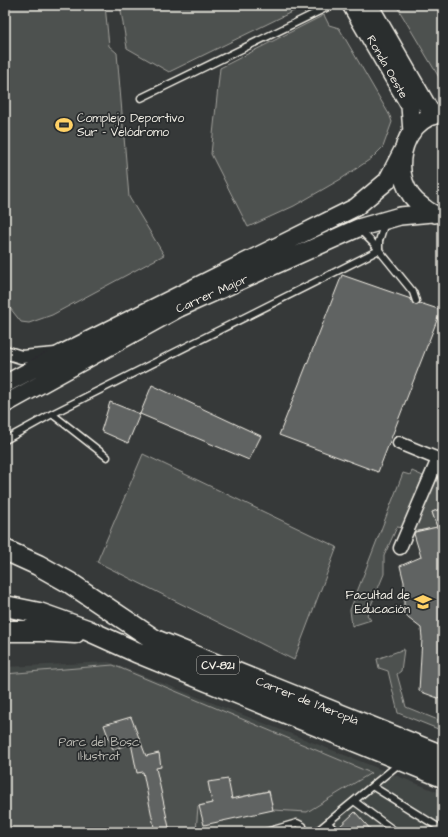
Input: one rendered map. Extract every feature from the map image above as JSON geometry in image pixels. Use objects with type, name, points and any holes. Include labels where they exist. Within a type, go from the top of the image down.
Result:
[{"type":"main road","name":"Ronda Oeste","points":[[351,5],[410,106],[412,132]]},
{"type":"main road","name":"Ronda Oeste","points":[[369,5],[438,115]]},
{"type":"main road","points":[[412,132],[424,121],[438,115]]},
{"type":"main road","name":"Carrer Major","points":[[5,384],[63,353],[356,206],[387,181],[412,132]]},
{"type":"main road","points":[[403,150],[401,170],[406,189],[416,202],[437,214]]},
{"type":"main road","name":"Carrer Major","points":[[5,404],[179,308],[358,228],[400,216],[437,214]]},
{"type":"main road","name":"Carrer de l'Aeroplà","points":[[5,550],[70,583],[155,640],[443,756]]},
{"type":"main road","name":"Carrer de l'Aeroplà","points":[[5,606],[39,613],[87,630],[136,652],[443,777]]},
{"type":"main road","points":[[5,631],[76,633],[136,652]]},
{"type":"street","points":[[5,352],[21,356],[63,353]]},
{"type":"street","points":[[400,443],[438,459],[400,548]]},
{"type":"lane","points":[[141,98],[332,5]]},
{"type":"lane","points":[[379,250],[379,241],[386,220]]},
{"type":"lane","points":[[358,228],[374,244],[413,292],[416,301]]},
{"type":"lane","points":[[5,440],[52,414],[379,250]]},
{"type":"lane","points":[[52,414],[107,457]]},
{"type":"lane","points":[[316,832],[402,761]]},
{"type":"lane","points":[[372,786],[443,830]]},
{"type":"lane","points":[[354,800],[396,832]]},
{"type":"lane","points":[[266,832],[297,823],[303,826],[304,832]]},
{"type":"lane","points":[[328,823],[336,832]]},
{"type":"shaded area","name":"Parc del Bosc Il·lustrat","points":[[109,662],[443,794],[443,832],[5,832],[5,667]]},
{"type":"green space","name":"Complejo Deportivo Sur - Velódromo","points":[[5,5],[105,5],[109,46],[117,53],[129,197],[164,255],[52,315],[29,323],[21,322],[10,308],[5,298]]},
{"type":"green space","points":[[120,5],[306,5],[169,72],[127,48]]},
{"type":"green space","points":[[396,5],[443,5],[443,84]]},
{"type":"green space","points":[[324,15],[329,25],[339,28],[390,116],[392,122],[383,147],[372,158],[341,179],[294,206],[248,227],[211,154],[220,68]]},
{"type":"green space","points":[[143,454],[337,547],[294,660],[97,562]]},
{"type":"green space","points":[[442,463],[443,508],[432,512],[437,527],[413,532]]},
{"type":"green space","points":[[412,471],[423,476],[403,528],[397,527],[384,556],[384,574],[367,615],[371,620],[352,626],[350,610],[403,473],[410,475]]},
{"type":"green space","points":[[404,649],[401,671],[397,674],[406,707],[443,722],[443,731],[398,713],[388,671],[379,668],[377,659]]},
{"type":"green space","name":"Parc del Bosc Il·lustrat","points":[[113,665],[371,773],[307,812],[273,810],[268,791],[198,806],[196,832],[5,832],[5,674]]},
{"type":"building","points":[[342,275],[411,299],[415,305],[420,303],[441,310],[378,472],[279,435]]},
{"type":"building","points":[[152,385],[261,436],[249,460],[140,414]]},
{"type":"building","points":[[110,402],[140,414],[128,443],[101,431]]},
{"type":"building","name":"Facultad de Educación","points":[[443,508],[443,700],[419,691],[422,638],[421,628],[408,618],[404,610],[404,582],[400,566],[421,557],[414,534],[415,532],[437,527],[432,512]]},
{"type":"building","points":[[131,717],[146,756],[159,753],[161,767],[156,768],[170,832],[155,832],[143,772],[137,773],[131,743],[113,750],[104,725]]},
{"type":"building","points":[[228,779],[232,799],[269,791],[273,810],[204,825],[199,806],[212,803],[208,782]]},
{"type":"building","points":[[355,812],[373,832],[340,832],[338,828]]},
{"type":"place","name":"Complejo Deportivo Sur - Velódromo","points":[[64,125]]},
{"type":"place","name":"Facultad de Educación","points":[[423,602]]}]
